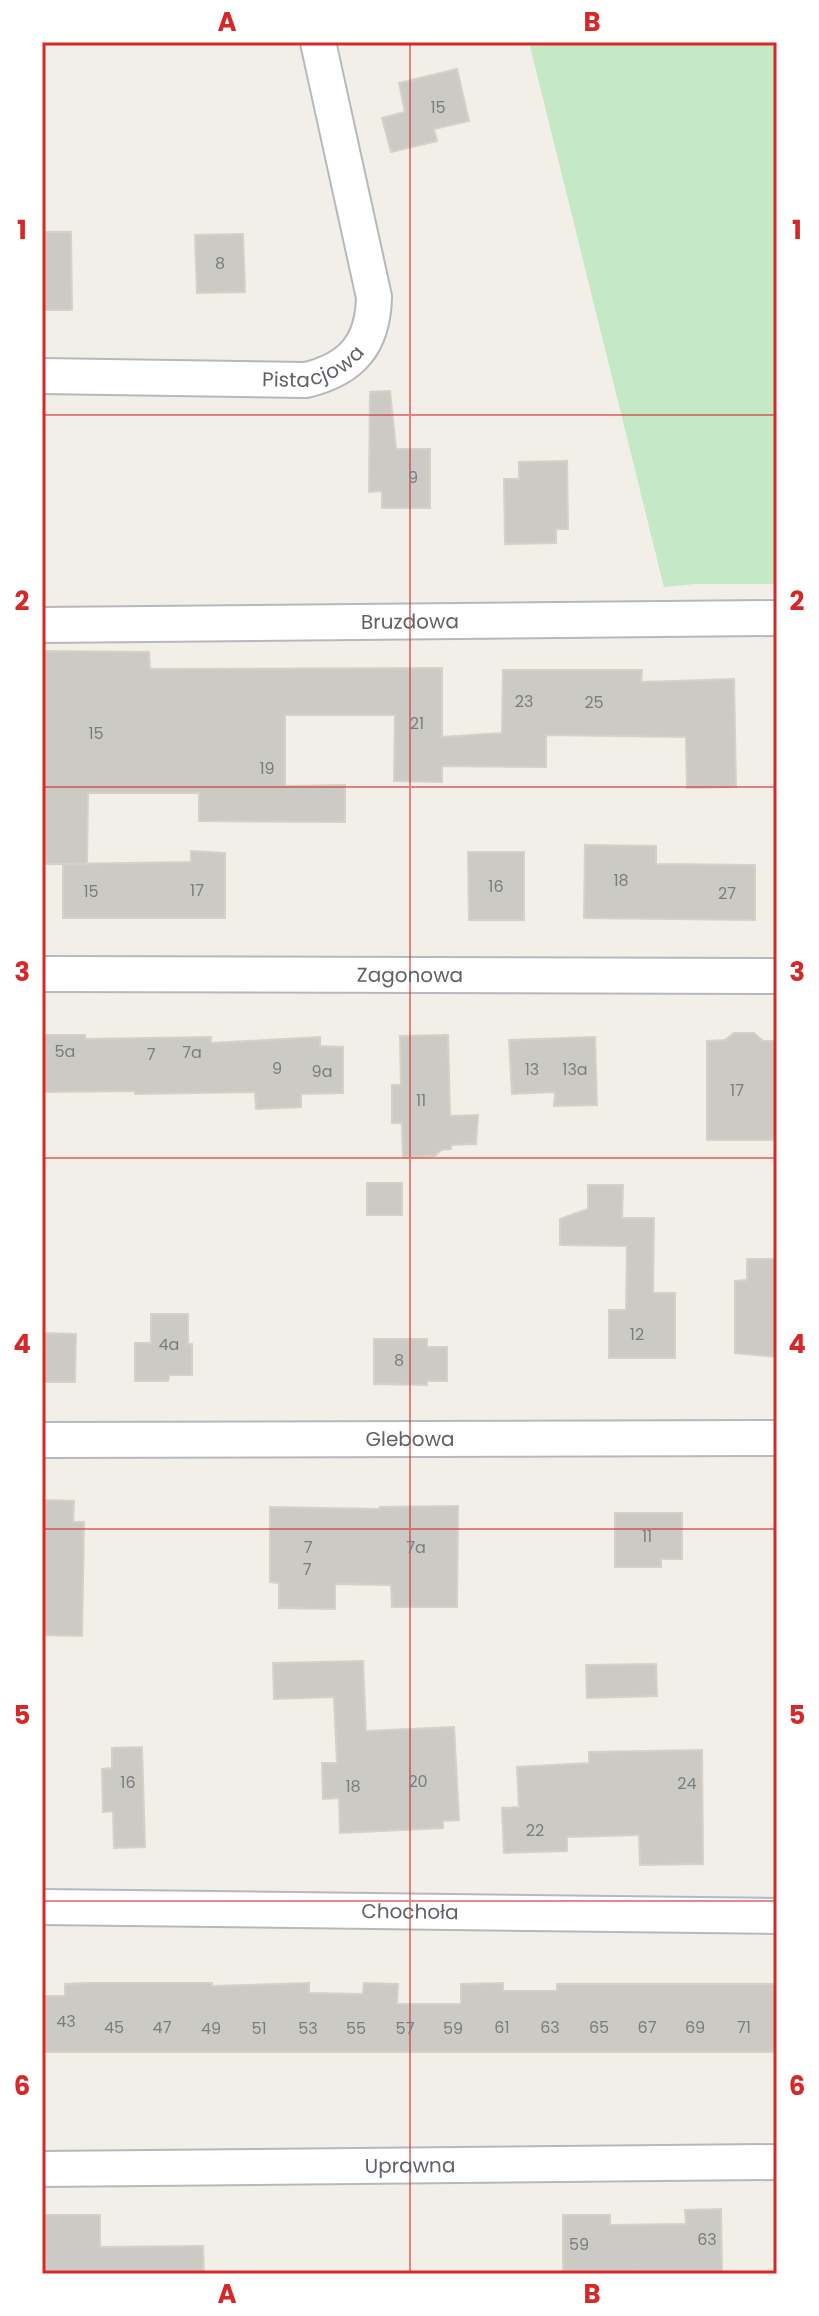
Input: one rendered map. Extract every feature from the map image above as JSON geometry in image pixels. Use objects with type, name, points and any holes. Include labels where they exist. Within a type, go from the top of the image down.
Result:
[{"type":"street","name":"Pistacjowa","points":[[42,376],[306,380],[336,369],[361,349],[373,317],[374,297],[318,42]]},
{"type":"street","name":"Bruzdowa","points":[[42,625],[777,618]]},
{"type":"street","name":"Zagonowa","points":[[42,974],[777,976]]},
{"type":"street","name":"Glebowa","points":[[42,1440],[777,1438]]},
{"type":"street","name":"Chochoła","points":[[42,1907],[777,1916]]},
{"type":"street","name":"Uprawna","points":[[42,2169],[777,2162]]},
{"type":"green space","points":[[529,42],[777,42],[777,584],[664,587]]},
{"type":"building","points":[[457,69],[469,121],[434,129],[437,141],[391,152],[382,118],[405,112],[399,83]]},
{"type":"building","points":[[42,232],[71,232],[72,310],[42,310]]},
{"type":"building","points":[[243,234],[245,292],[197,293],[195,235]]},
{"type":"building","points":[[390,391],[396,449],[430,449],[430,508],[382,508],[382,491],[369,492],[370,392]]},
{"type":"building","points":[[567,461],[568,529],[556,529],[556,543],[505,544],[504,479],[519,479],[519,462]]},
{"type":"building","points":[[42,651],[149,652],[150,669],[442,668],[442,737],[502,733],[503,670],[642,670],[641,682],[734,679],[736,787],[687,788],[686,737],[546,735],[546,767],[442,766],[442,782],[394,781],[395,715],[285,715],[285,786],[345,785],[345,822],[199,821],[199,793],[88,793],[87,864],[42,864]]},
{"type":"building","points":[[585,845],[656,846],[656,864],[755,865],[755,920],[584,918]]},
{"type":"building","points":[[191,851],[225,853],[225,918],[63,918],[63,864],[191,862]]},
{"type":"building","points":[[468,852],[524,852],[524,920],[469,920]]},
{"type":"building","points":[[734,1033],[754,1033],[763,1041],[777,1041],[777,1140],[707,1140],[707,1041],[725,1040]]},
{"type":"building","points":[[42,1035],[85,1035],[85,1039],[211,1037],[211,1043],[320,1037],[320,1046],[343,1047],[343,1093],[301,1094],[301,1107],[256,1109],[255,1092],[42,1092]]},
{"type":"building","points":[[448,1035],[450,1116],[478,1115],[476,1144],[451,1145],[451,1149],[441,1150],[435,1156],[403,1157],[402,1123],[392,1123],[392,1085],[401,1085],[400,1036]]},
{"type":"building","points":[[595,1037],[597,1105],[554,1106],[555,1092],[512,1094],[509,1040]]},
{"type":"building","points":[[367,1183],[402,1183],[402,1215],[367,1215]]},
{"type":"building","points":[[588,1185],[623,1185],[622,1218],[654,1218],[653,1293],[675,1293],[675,1358],[609,1358],[609,1310],[626,1310],[627,1246],[560,1245],[560,1219],[588,1209]]},
{"type":"building","points":[[747,1259],[777,1259],[777,1357],[735,1353],[735,1281],[747,1280]]},
{"type":"building","points":[[151,1314],[188,1314],[192,1375],[169,1375],[168,1381],[135,1381],[135,1343],[151,1343]]},
{"type":"building","points":[[42,1333],[76,1334],[75,1382],[42,1382]]},
{"type":"building","points":[[374,1339],[427,1339],[427,1347],[447,1347],[447,1381],[427,1381],[427,1385],[374,1384]]},
{"type":"building","points":[[42,1500],[74,1501],[73,1522],[84,1522],[82,1636],[42,1635]]},
{"type":"building","points":[[458,1506],[457,1607],[392,1607],[391,1585],[335,1584],[335,1609],[279,1608],[279,1583],[270,1582],[270,1507],[380,1509]]},
{"type":"building","points":[[615,1513],[682,1513],[682,1559],[661,1559],[661,1567],[615,1567]]},
{"type":"building","points":[[363,1661],[366,1731],[454,1727],[459,1820],[443,1821],[443,1828],[340,1833],[339,1798],[323,1799],[322,1763],[337,1763],[334,1697],[274,1699],[273,1663]]},
{"type":"building","points":[[656,1664],[657,1696],[587,1698],[586,1665]]},
{"type":"building","points":[[142,1747],[145,1847],[114,1848],[113,1811],[103,1812],[102,1769],[112,1768],[112,1748]]},
{"type":"building","points":[[702,1750],[703,1864],[640,1865],[639,1835],[567,1837],[567,1851],[504,1853],[502,1808],[519,1807],[517,1767],[589,1763],[589,1752]]},
{"type":"building","points":[[212,1983],[212,1986],[309,1983],[309,1993],[363,1994],[364,1983],[398,1984],[397,2004],[461,2004],[461,1984],[503,1983],[503,1991],[557,1991],[557,1984],[777,1984],[777,2052],[42,2052],[42,1996],[65,1996],[65,1984]]},
{"type":"building","points":[[721,2209],[722,2273],[563,2273],[563,2215],[610,2215],[610,2225],[686,2224],[685,2210]]},
{"type":"building","points":[[42,2215],[100,2215],[100,2247],[203,2246],[204,2274],[42,2274]]}]
